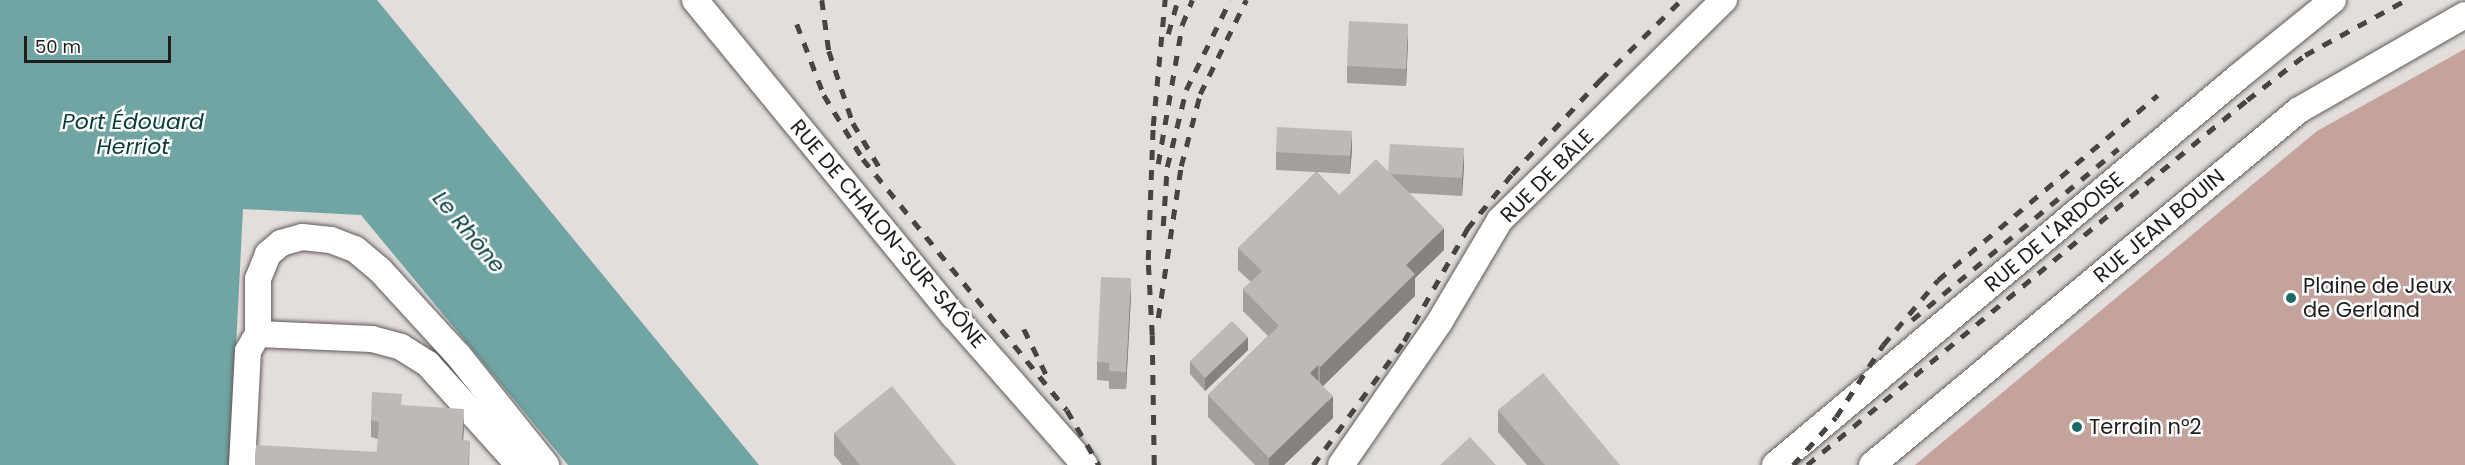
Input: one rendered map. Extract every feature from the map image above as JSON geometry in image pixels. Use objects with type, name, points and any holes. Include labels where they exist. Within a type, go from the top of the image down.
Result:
[{"type":"street","name":"RUE DE CHALON-SUR-SAÔNE","points":[[694,0],[954,316],[1085,465]]},
{"type":"street","name":"RUE DE BÂLE","points":[[1341,465],[1439,323],[1500,220],[1724,0]]},
{"type":"street","name":"RUE DE L'ARDOISE","points":[[1775,465],[2333,0]]},
{"type":"street","name":"RUE JEAN BOUIN","points":[[1872,465],[2299,110],[2465,15]]},
{"type":"street","points":[[242,465],[248,351],[258,334],[258,279],[268,254],[281,243],[302,237],[331,240],[354,249],[380,270],[414,305],[546,465]]},
{"type":"street","points":[[258,334],[372,339],[401,347],[428,364],[519,465]]},
{"type":"shaded area","name":"Plaine de Jeux de Gerland","points":[[2465,49],[2465,465],[1915,465],[2317,131]]},
{"type":"water","name":"Port Édouard Herriot","points":[[0,0],[377,0],[759,465],[568,465],[361,215],[243,209],[230,465],[0,465]]},
{"type":"building","points":[[1349,21],[1408,24],[1406,69],[1347,66]]},
{"type":"building","points":[[1277,127],[1352,131],[1350,156],[1276,152]]},
{"type":"building","points":[[1390,144],[1464,148],[1462,178],[1391,174],[1388,172]]},
{"type":"building","points":[[1376,159],[1444,228],[1406,265],[1415,274],[1320,367],[1318,365],[1310,373],[1333,396],[1269,458],[1208,395],[1279,326],[1243,289],[1262,271],[1238,248],[1316,172],[1339,195]]},
{"type":"building","points":[[1101,277],[1131,278],[1126,372],[1109,371],[1109,363],[1097,362]]},
{"type":"building","points":[[1232,321],[1248,337],[1205,378],[1190,361]]},
{"type":"building","points":[[1543,373],[1620,465],[1545,465],[1498,410]]},
{"type":"building","points":[[892,386],[956,465],[860,465],[834,433]]},
{"type":"building","points":[[372,392],[402,394],[401,405],[464,409],[462,440],[470,441],[468,465],[255,465],[256,445],[377,452],[379,422],[371,420]]},
{"type":"building","points":[[1470,437],[1496,465],[1440,465]]},
{"type":"railway","points":[[822,0],[829,51],[853,123],[881,170]]},
{"type":"railway","points":[[1154,465],[1152,335],[1148,260],[1153,126],[1165,0]]},
{"type":"railway","points":[[1168,34],[1178,0]]},
{"type":"railway","points":[[1158,164],[1182,25],[1192,0]]},
{"type":"railway","points":[[1163,226],[1167,167],[1186,90],[1230,0]]},
{"type":"railway","points":[[1158,318],[1181,166],[1200,94],[1246,0]]},
{"type":"railway","points":[[1313,465],[1404,341],[1467,229],[1512,174],[1600,80],[1681,0]]},
{"type":"railway","points":[[1807,465],[2247,100],[2305,55],[2406,0]]},
{"type":"railway","points":[[797,24],[824,95],[863,159],[1067,410],[1099,465]]},
{"type":"railway","points":[[1793,465],[1836,417],[1883,345],[1938,280],[2158,95]]},
{"type":"railway","points":[[1912,320],[2118,149]]},
{"type":"railway","points":[[1024,329],[1046,374]]},
{"type":"place","name":"Plaine de Jeux de Gerland","points":[[2291,298]]},
{"type":"place","name":"Terrain n°2","points":[[2077,427]]},
{"type":"water label","name":"Le Rhône","points":[[469,232]]}]
